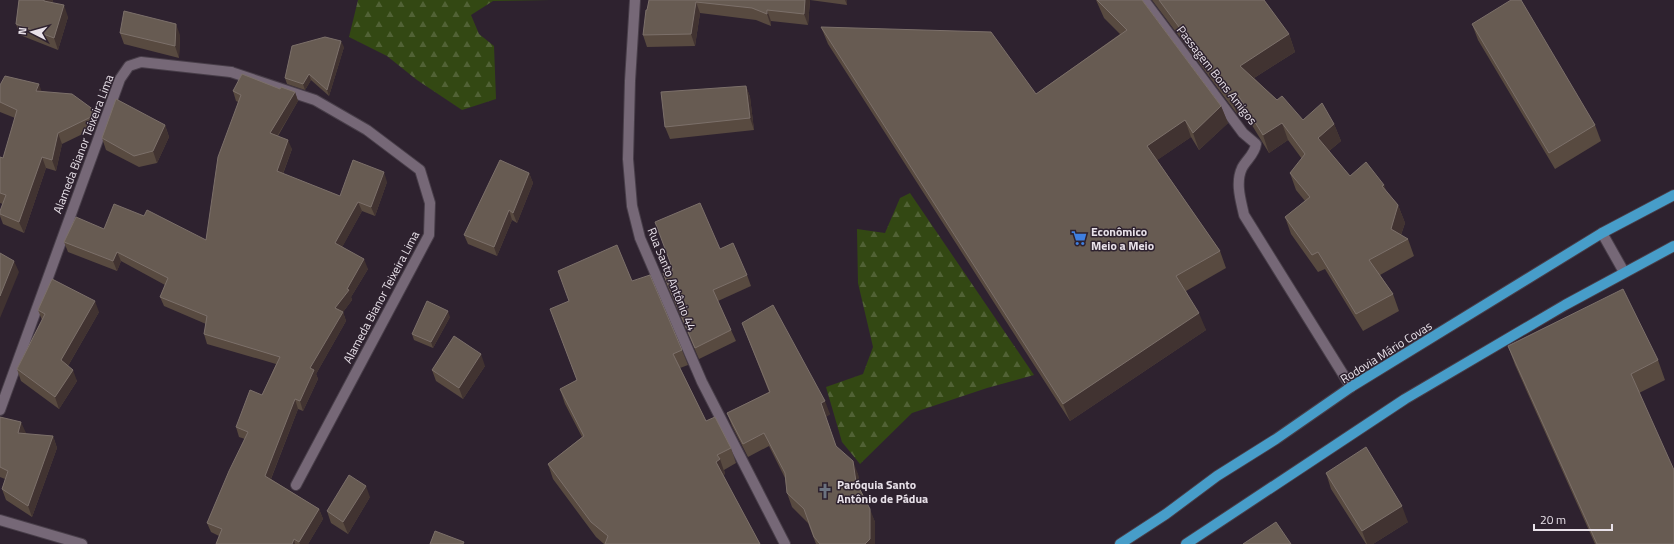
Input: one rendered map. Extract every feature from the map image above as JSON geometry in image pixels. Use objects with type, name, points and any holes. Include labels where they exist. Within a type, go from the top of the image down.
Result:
[{"type":"main road","name":"Rodovia Mário Covas","points":[[1120,544],[1166,514],[1217,476],[1276,440],[1351,388],[1602,233],[1674,195]]},
{"type":"main road","points":[[1186,544],[1405,399],[1624,272],[1674,246]]},
{"type":"street","name":"Rua Santo Antônio 44","points":[[635,0],[630,81],[628,159],[632,206],[640,238],[702,382],[785,544]]},
{"type":"street","name":"Passagem Bons Amigos","points":[[1144,0],[1234,121],[1256,144],[1256,149],[1242,168],[1239,181],[1239,194],[1244,215],[1351,388]]},
{"type":"street","name":"Alameda Bianor Teixeira Lima","points":[[0,410],[120,79],[129,66],[142,62],[231,72],[315,100],[368,130],[420,170],[430,203],[429,236],[296,485]]},
{"type":"street","points":[[1602,233],[1624,272]]},
{"type":"street","points":[[0,520],[82,544]]},
{"type":"green space","points":[[358,0],[550,0],[493,1],[471,15],[479,34],[494,46],[496,99],[462,110],[417,80],[387,56],[349,37]]},
{"type":"green space","points":[[910,193],[1034,375],[987,388],[912,413],[860,464],[842,442],[826,387],[863,374],[873,347],[858,283],[857,229],[885,233],[900,198]]},
{"type":"building","points":[[19,0],[44,0],[64,5],[54,38],[16,24]]},
{"type":"building","points":[[649,0],[805,0],[804,14],[767,10],[767,14],[752,8],[696,2],[691,34],[643,35],[646,10]]},
{"type":"building","name":"Econômico Meio a Meio","points":[[1097,0],[1142,0],[1221,106],[1193,133],[1185,120],[1147,146],[1220,251],[1176,276],[1199,313],[1063,404],[821,27],[991,32],[1036,94],[1127,30]]},
{"type":"building","points":[[1159,0],[1264,0],[1289,34],[1240,66],[1277,100],[1282,96],[1303,120],[1322,103],[1334,124],[1318,138],[1350,176],[1366,162],[1384,185],[1382,186],[1398,205],[1391,229],[1408,239],[1369,260],[1393,294],[1356,314],[1318,252],[1312,255],[1285,217],[1310,197],[1290,173],[1305,154],[1282,123],[1263,135],[1236,92],[1231,97]]},
{"type":"building","points":[[1511,0],[1521,0],[1595,125],[1549,153],[1472,24]]},
{"type":"building","points":[[124,11],[176,24],[175,46],[120,33]]},
{"type":"building","points":[[325,37],[341,41],[327,90],[309,74],[303,84],[285,78],[292,46]]},
{"type":"building","points":[[242,74],[280,89],[281,87],[295,92],[270,133],[288,140],[277,171],[340,196],[353,160],[384,172],[371,207],[358,202],[335,243],[364,259],[347,289],[349,290],[335,308],[343,312],[310,368],[314,370],[300,401],[295,399],[265,476],[319,509],[299,542],[294,539],[292,544],[216,544],[222,529],[207,523],[229,471],[248,432],[236,427],[250,390],[262,395],[280,357],[204,334],[207,316],[160,297],[168,278],[117,252],[113,261],[64,242],[76,217],[104,229],[114,204],[144,216],[147,210],[206,240],[218,157],[241,95],[233,91]]},
{"type":"building","points":[[5,76],[39,84],[36,91],[72,94],[94,110],[91,117],[58,133],[52,160],[42,157],[19,222],[0,214],[6,195],[0,193],[0,157],[3,158],[17,110],[0,102],[0,85]]},
{"type":"building","points":[[746,86],[750,118],[665,127],[661,92]]},
{"type":"building","points":[[116,99],[165,125],[153,151],[134,156],[102,138]]},
{"type":"building","points":[[500,160],[529,173],[513,213],[509,210],[494,247],[464,235]]},
{"type":"building","points":[[700,203],[720,249],[733,243],[747,275],[713,290],[731,330],[695,348],[663,273],[673,270],[655,222]]},
{"type":"building","points":[[617,245],[632,281],[650,275],[682,350],[673,354],[706,421],[715,417],[731,448],[717,455],[720,459],[716,462],[760,544],[605,544],[608,536],[591,522],[548,464],[584,436],[560,389],[577,380],[550,309],[569,301],[558,271]]},
{"type":"building","points":[[0,253],[14,261],[0,296]]},
{"type":"building","points":[[52,279],[95,301],[61,360],[73,370],[55,397],[17,369],[45,314],[38,310]]},
{"type":"building","points":[[1623,289],[1658,360],[1631,374],[1674,470],[1674,544],[1597,544],[1508,346]]},
{"type":"building","points":[[427,301],[448,311],[431,342],[412,334]]},
{"type":"building","points":[[773,305],[825,401],[821,403],[836,446],[853,461],[856,482],[870,509],[870,539],[865,544],[820,544],[814,537],[804,509],[787,493],[785,473],[764,433],[743,444],[727,413],[770,392],[742,323]]},
{"type":"building","points":[[454,336],[481,354],[459,388],[432,370]]},
{"type":"building","points":[[0,417],[21,422],[18,433],[53,436],[28,506],[2,489],[8,471],[0,467]]},
{"type":"building","points":[[1366,447],[1402,506],[1362,531],[1326,473]]},
{"type":"building","points":[[349,475],[366,486],[343,522],[327,511]]},
{"type":"building","points":[[1276,522],[1291,544],[1243,544]]},
{"type":"building","points":[[435,531],[464,542],[463,544],[430,544]]},
{"type":"place","name":"Econômico Meio a Meio","points":[[1079,238]]},
{"type":"place","name":"Paróquia Santo Antônio de Pádua","points":[[825,491]]}]
